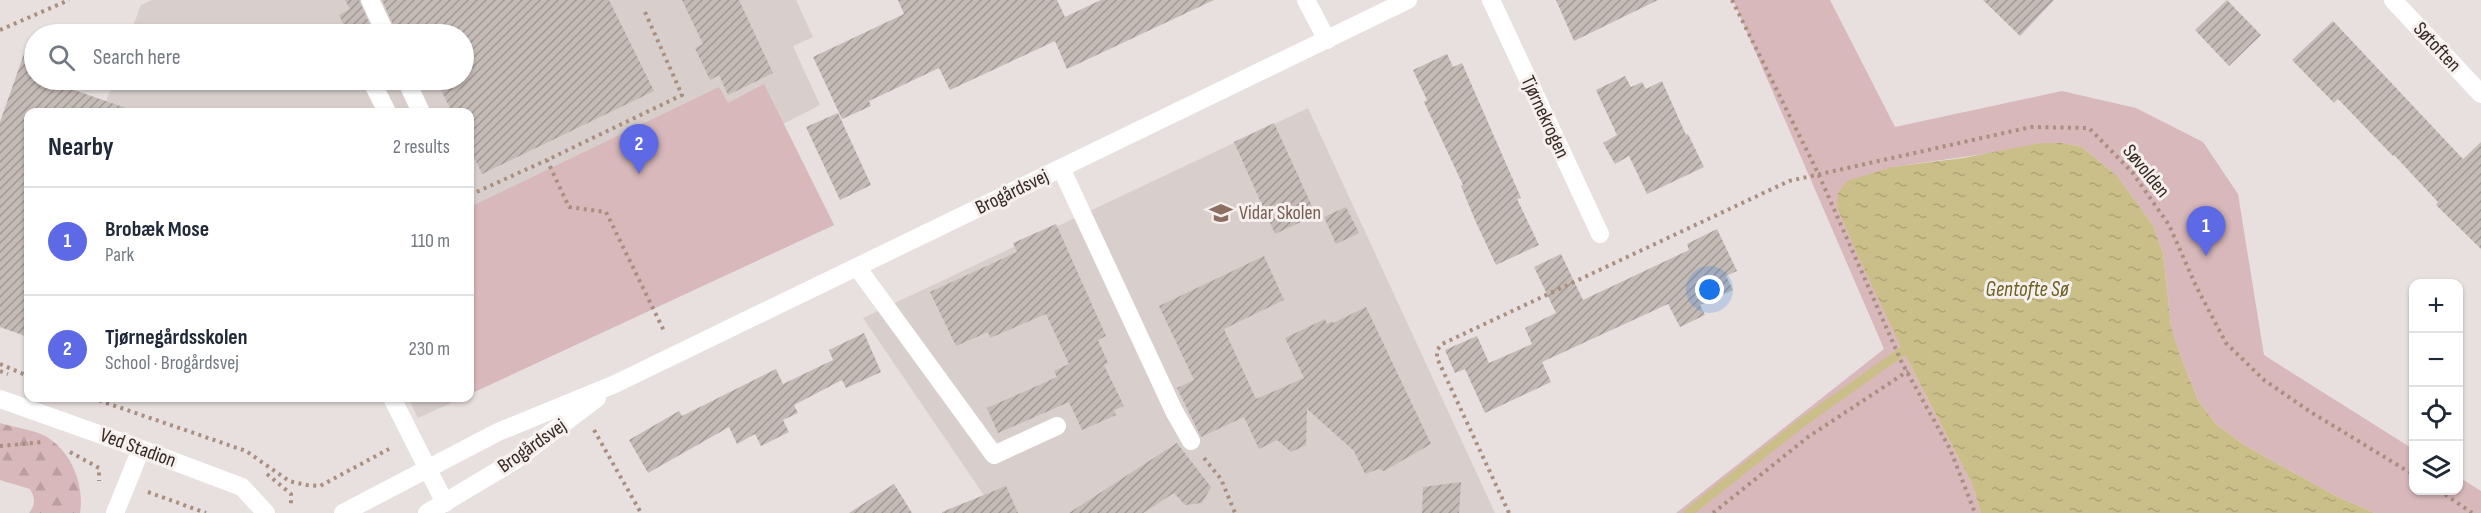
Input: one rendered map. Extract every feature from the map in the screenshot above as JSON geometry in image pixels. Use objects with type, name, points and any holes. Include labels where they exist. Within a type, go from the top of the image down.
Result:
[{"type":"street","points":[[370,0],[381,24]]},
{"type":"street","points":[[1306,0],[1327,40]]},
{"type":"street","name":"Brogårdsvej","points":[[343,513],[498,432],[615,384],[1408,0]]},
{"type":"street","name":"Tjørnekrogen","points":[[1491,0],[1600,234]]},
{"type":"street","name":"Søtoften","points":[[2393,0],[2481,94]]},
{"type":"street","points":[[376,90],[385,108]]},
{"type":"street","points":[[411,90],[420,108]]},
{"type":"street","points":[[1061,168],[1174,411],[1191,441]]},
{"type":"street","points":[[857,267],[994,455],[1057,426]]},
{"type":"street","name":"Brogårdsvej","points":[[428,513],[514,461],[615,384]]},
{"type":"street","name":"Ved Stadion","points":[[0,399],[141,448],[242,488],[266,513]]},
{"type":"street","points":[[394,402],[445,503]]},
{"type":"street","points":[[115,513],[141,448]]},
{"type":"path","points":[[0,30],[69,0]]},
{"type":"path","points":[[1732,0],[1818,173],[1902,363],[1950,449],[1975,513]]},
{"type":"path","points":[[474,193],[682,95],[645,12]]},
{"type":"path","name":"Søvolden","points":[[1509,513],[1437,358],[1437,350],[1442,344],[1741,201],[1789,181],[2031,127],[2089,128],[2132,172],[2169,225],[2196,286],[2226,343],[2264,380],[2309,411],[2409,472]]},
{"type":"path","points":[[547,160],[569,207],[606,212],[675,355]]},
{"type":"path","points":[[0,364],[24,374]]},
{"type":"path","points":[[1713,513],[1808,438],[1908,371]]},
{"type":"path","points":[[104,402],[246,451],[289,481],[306,485],[320,486],[411,437]]},
{"type":"path","points":[[1191,441],[1221,479],[1235,513]]},
{"type":"path","points":[[0,446],[51,442]]},
{"type":"path","points":[[61,447],[99,468],[100,477],[97,487]]},
{"type":"path","points":[[607,453],[641,513]]},
{"type":"path","points":[[148,492],[206,513]]},
{"type":"path","points":[[2446,495],[2472,513]]},
{"type":"shaded area","points":[[152,0],[796,0],[813,37],[793,46],[820,105],[783,124],[834,225],[474,392],[474,108],[104,108],[110,90],[474,90],[474,24],[134,24],[141,5]]},
{"type":"shaded area","name":"Vidar Skolen","points":[[1308,108],[1495,513],[996,513],[863,318]]},
{"type":"shaded area","points":[[410,402],[453,402],[418,418]]},
{"type":"green space","points":[[1733,0],[1830,0],[1895,127],[2062,91],[2136,108],[2203,142],[2238,194],[2264,355],[2409,446],[2409,495],[2463,495],[2463,480],[2481,491],[2481,513],[2375,513],[2336,496],[2244,445],[2215,423],[2198,400],[2179,352],[2171,326],[2163,253],[2153,225],[2118,177],[2082,147],[2063,143],[1892,167],[1903,351],[1972,484],[1981,513],[1676,513],[1884,349]]},
{"type":"green space","points":[[764,84],[834,225],[474,392],[474,205],[719,87],[728,103]]},
{"type":"green space","points":[[0,423],[41,434],[60,448],[78,479],[80,513],[29,513],[34,501],[30,489],[0,480]]},
{"type":"water","name":"Gentofte Sø","points":[[2041,143],[2063,143],[2082,147],[2118,177],[2153,225],[2163,253],[2171,326],[2179,352],[2198,400],[2215,423],[2244,445],[2336,496],[2375,513],[1981,513],[1972,484],[1903,351],[1859,258],[1837,207],[1838,193],[1847,181],[1892,167],[1963,158]]},
{"type":"building","points":[[345,0],[359,0],[370,24],[343,24],[339,15],[350,9]]},
{"type":"building","points":[[382,0],[609,0],[654,91],[482,174],[474,157],[474,108],[450,108],[441,90],[474,90],[474,24],[393,24]]},
{"type":"building","points":[[682,0],[739,0],[773,73],[728,95],[719,75],[710,80],[695,48],[703,44]]},
{"type":"building","points":[[898,0],[1057,0],[1065,17],[1101,0],[1214,0],[1067,69],[1055,41],[950,90],[939,68],[869,101],[871,106],[842,119],[813,57],[904,14]]},
{"type":"building","points":[[1556,0],[1658,0],[1574,41]]},
{"type":"building","points":[[1983,0],[2054,0],[2020,36]]},
{"type":"building","points":[[2227,0],[2261,35],[2229,66],[2195,30]]},
{"type":"building","points":[[2333,21],[2463,159],[2481,142],[2481,249],[2436,205],[2438,202],[2338,99],[2334,103],[2292,60]]},
{"type":"building","points":[[24,54],[24,90],[74,90],[126,108],[24,108],[24,336],[0,327],[0,122]]},
{"type":"building","points":[[1447,54],[1453,67],[1462,63],[1521,198],[1517,199],[1539,245],[1496,265],[1475,220],[1461,186],[1463,185],[1424,102],[1427,100],[1413,70]]},
{"type":"building","points":[[1625,76],[1631,87],[1642,82],[1646,89],[1662,81],[1686,135],[1688,134],[1704,167],[1647,194],[1629,156],[1615,164],[1603,143],[1617,135],[1596,90]]},
{"type":"building","points":[[838,113],[871,185],[840,200],[806,127]]},
{"type":"building","points":[[1274,123],[1316,215],[1275,234],[1234,142]]},
{"type":"building","points":[[1346,207],[1359,233],[1336,244],[1324,217]]},
{"type":"building","points":[[1056,224],[1106,336],[1098,340],[1108,363],[1104,365],[1124,406],[1114,410],[1116,415],[1082,430],[1069,402],[998,433],[987,408],[1057,377],[1054,371],[1069,364],[1046,314],[990,338],[988,332],[956,346],[930,292],[1017,252],[1013,243]]},
{"type":"building","points":[[1717,229],[1737,271],[1726,276],[1733,290],[1700,305],[1705,315],[1680,327],[1668,304],[1542,362],[1551,382],[1485,413],[1465,369],[1455,373],[1445,350],[1477,336],[1489,363],[1532,344],[1525,328],[1556,313],[1534,267],[1561,254],[1583,300],[1689,250],[1687,244]]},
{"type":"building","points":[[1264,256],[1284,300],[1224,329],[1256,399],[1304,378],[1285,338],[1325,319],[1327,324],[1332,321],[1333,323],[1366,307],[1431,444],[1384,471],[1379,469],[1365,474],[1354,451],[1307,409],[1306,445],[1291,452],[1277,440],[1259,449],[1244,417],[1201,437],[1177,388],[1194,380],[1159,306]]},
{"type":"building","points":[[864,333],[881,372],[846,388],[842,380],[794,405],[798,413],[783,420],[789,432],[761,446],[755,434],[737,444],[729,427],[648,473],[629,440],[679,411],[682,416],[776,369],[783,384],[833,360],[829,350]]},
{"type":"building","points":[[1177,443],[1211,487],[1202,503],[1185,505],[1174,493],[1143,513],[1069,513]]},
{"type":"building","points":[[1461,482],[1459,513],[1422,513],[1423,487]]},
{"type":"building","points":[[894,484],[912,513],[849,513]]},
{"type":"building","points":[[1006,486],[1018,513],[942,513],[942,512]]},
{"type":"waterway","points":[[1688,513],[1800,424],[1903,351]]},
{"type":"place","name":"Tjørnegårdsskolen","points":[[639,174]]},
{"type":"place","name":"Vidar Skolen","points":[[1221,213]]},
{"type":"place","name":"Brobæk Mose","points":[[2206,256]]}]
